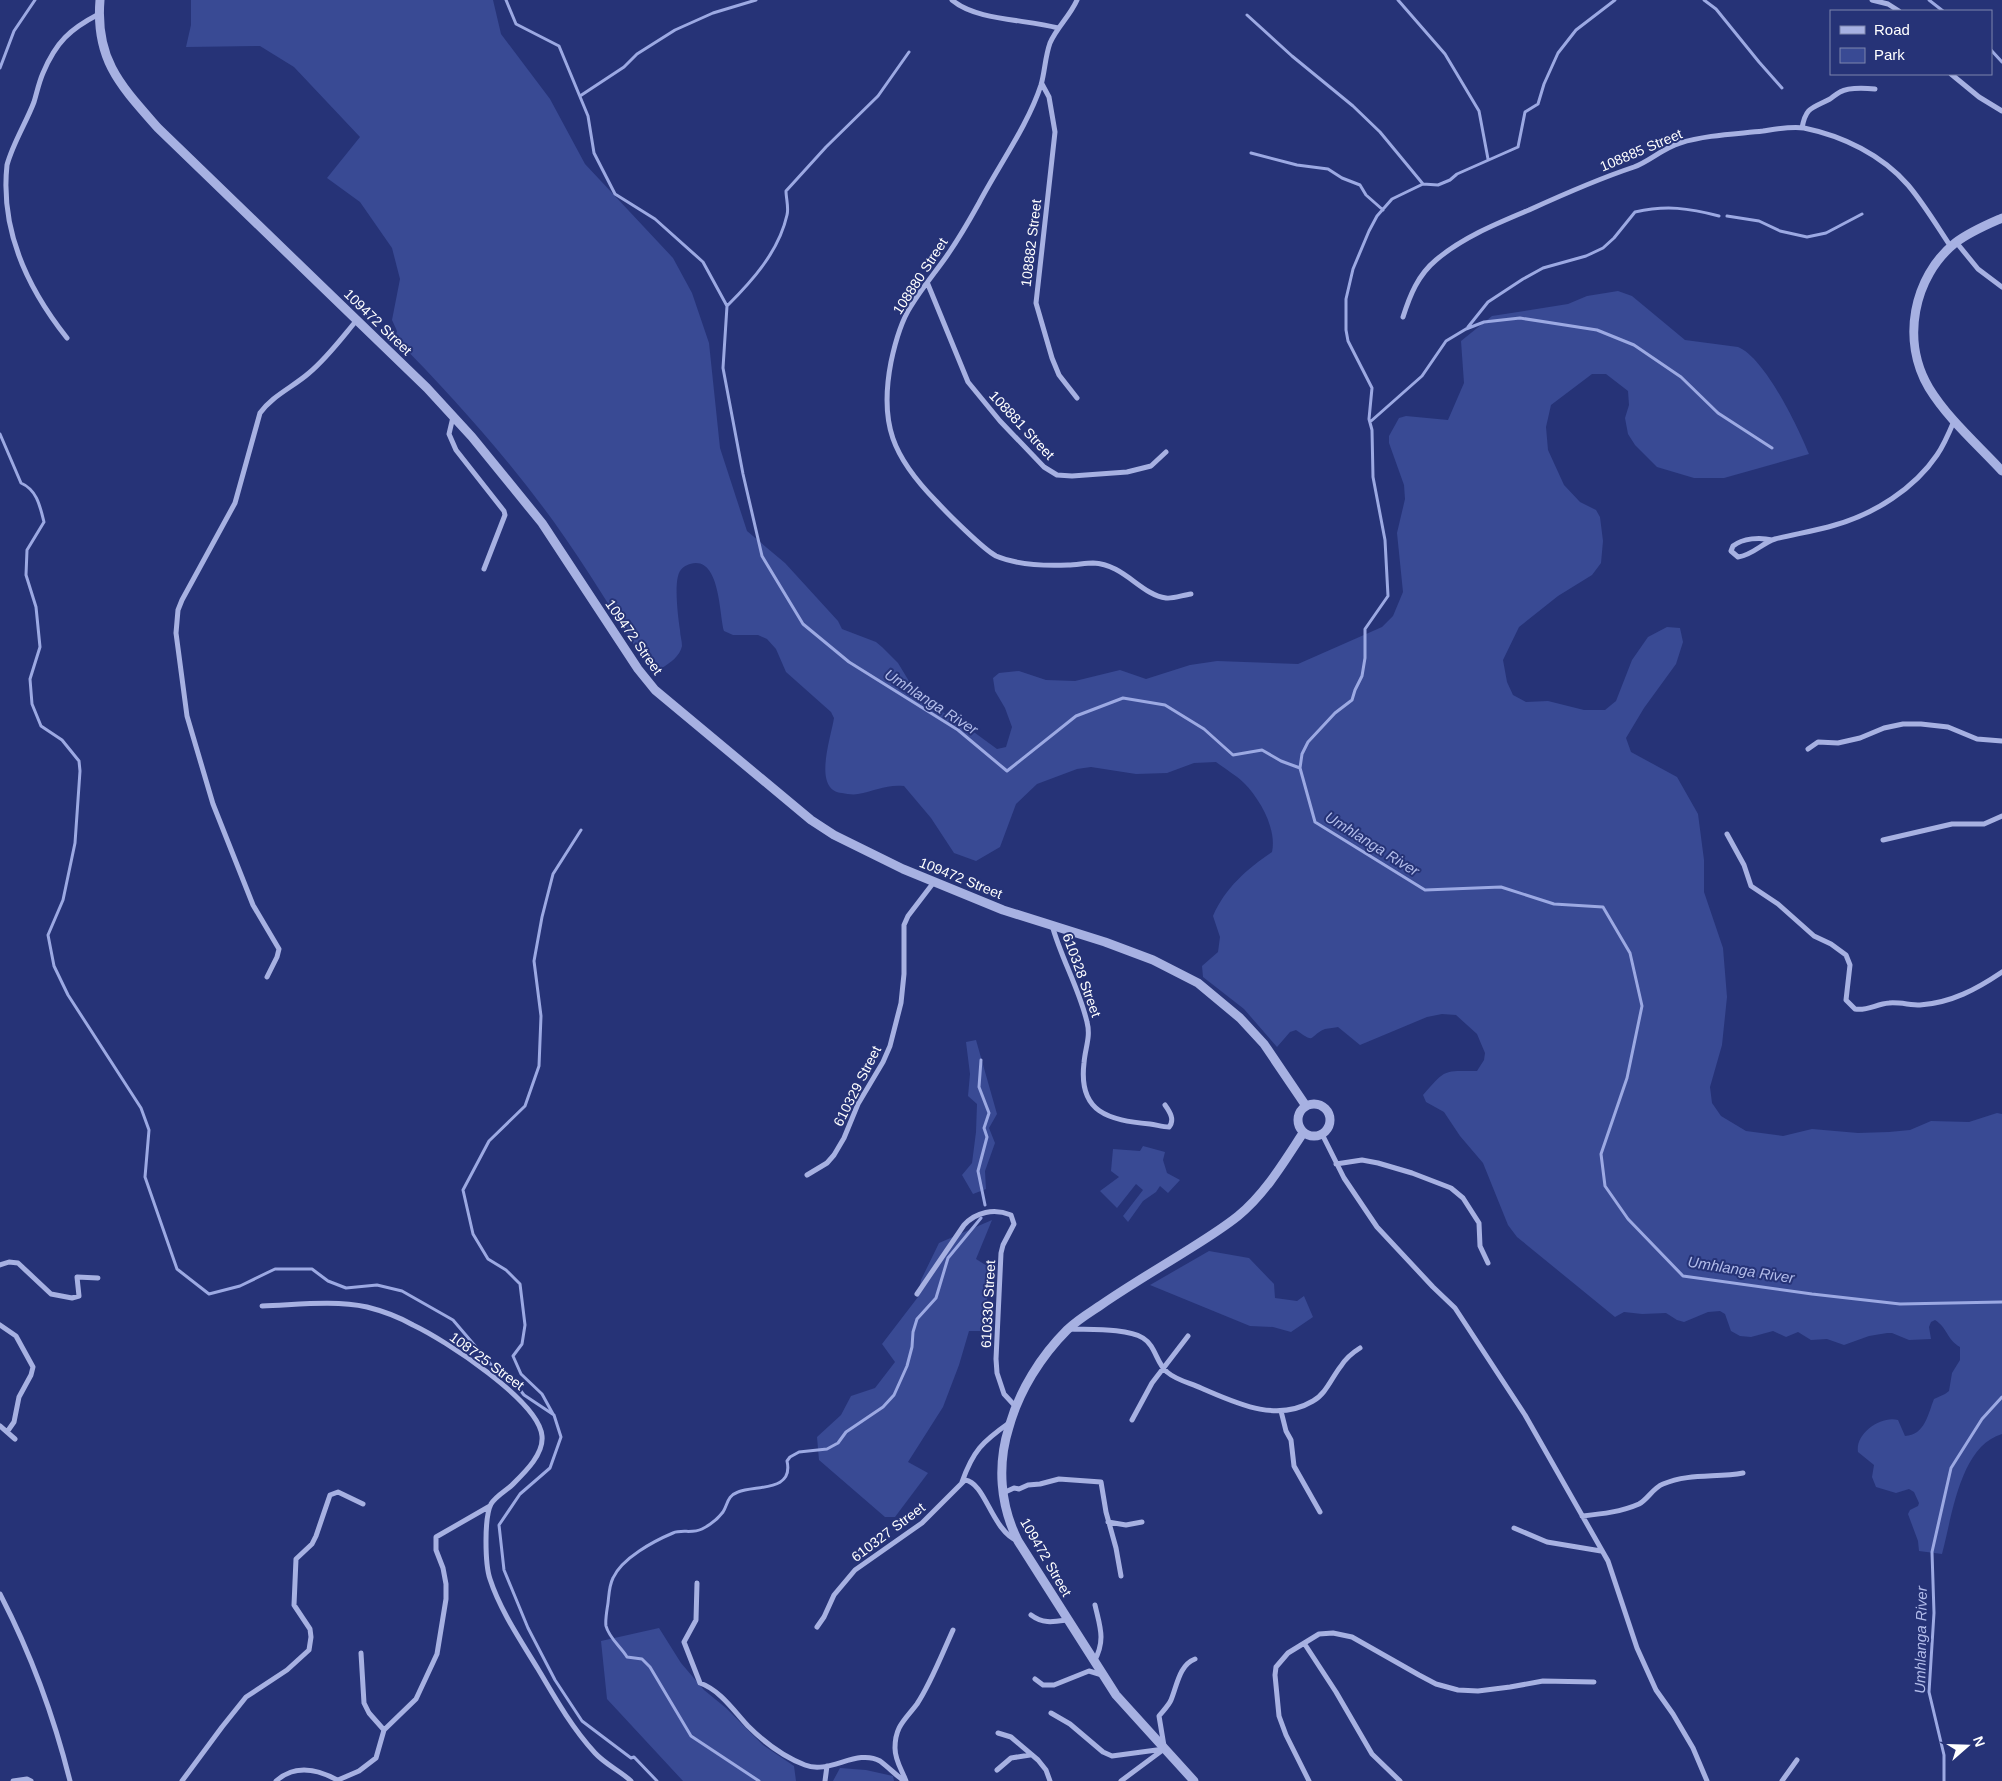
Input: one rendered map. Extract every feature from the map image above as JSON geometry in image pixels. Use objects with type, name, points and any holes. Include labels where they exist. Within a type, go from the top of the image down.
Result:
[{"type":"street","name":"109472 Street","points":[[100,0],[99,14],[103,46],[108,64],[132,99],[158,128],[427,388],[492,459],[542,523],[638,669],[655,690],[811,820],[834,835],[866,852],[934,882],[1003,910],[1153,960],[1198,983],[1240,1018],[1264,1044],[1306,1106]]},
{"type":"street","points":[[952,0],[957,4],[986,15],[1058,28]]},
{"type":"street","name":"108880 Street","points":[[1078,0],[1058,28],[1046,57],[1042,84],[1020,130],[969,222],[904,318],[894,348],[887,383],[886,402],[892,439],[912,475],[937,503],[994,555],[1012,561],[1035,564],[1099,564],[1118,570],[1144,588],[1166,598],[1191,594]]},
{"type":"street","points":[[1872,0],[1888,4],[1897,10]]},
{"type":"street","points":[[67,338],[40,304],[16,261],[10,243],[2,203],[3,184],[7,163],[35,100],[42,74],[53,54],[66,36],[79,24],[99,14]]},
{"type":"street","points":[[1952,75],[1979,97],[2002,111]]},
{"type":"street","name":"108882 Street","points":[[1042,84],[1049,97],[1055,132],[1036,304],[1059,375],[1077,398]]},
{"type":"street","points":[[1802,128],[1804,116],[1811,107],[1830,99],[1842,91],[1860,88],[1875,89]]},
{"type":"street","name":"108885 Street","points":[[1403,317],[1408,298],[1425,270],[1452,248],[1498,224],[1582,186],[1641,164],[1660,152],[1680,143],[1744,133],[1802,128],[1828,135],[1852,145],[1874,155],[1890,167],[1908,185],[1954,245],[1978,269],[2002,287]]},
{"type":"street","points":[[2002,218],[1968,234],[1954,245],[1933,267],[1920,291],[1914,328],[1914,350],[1928,386],[1954,421],[2002,471]]},
{"type":"street","name":"108881 Street","points":[[927,282],[968,382],[1000,421],[1044,467],[1057,475],[1072,476],[1128,472],[1151,466],[1166,452]]},
{"type":"street","points":[[266,977],[279,949],[258,915],[222,829],[192,737],[187,716],[176,621],[182,600],[235,503],[260,413],[269,403],[309,373],[327,356],[356,321]]},
{"type":"street","points":[[454,417],[449,434],[456,450],[504,511],[505,515],[484,569]]},
{"type":"street","points":[[1772,540],[1761,538],[1742,541],[1733,546],[1731,551],[1738,557],[1745,556],[1772,540],[1837,524],[1890,500],[1931,464],[1941,449],[1954,421]]},
{"type":"street","points":[[1808,749],[1818,742],[1838,743],[1903,724],[1948,727],[1977,739],[2002,741]]},
{"type":"street","points":[[1883,840],[1952,824],[1984,824],[2002,816]]},
{"type":"street","points":[[1726,834],[1744,866],[1751,886],[1778,904],[1814,936],[1846,955],[1850,965],[1846,1000],[1855,1009],[1866,1010],[1889,1003],[1918,1005],[1947,1001],[1979,987],[2002,972]]},
{"type":"street","name":"610329 Street","points":[[807,1174],[827,1163],[834,1155],[844,1138],[858,1104],[883,1062],[892,1038],[901,1003],[904,974],[904,925],[908,916],[934,882]]},
{"type":"street","name":"610328 Street","points":[[1052,925],[1056,941],[1084,1009],[1088,1024],[1089,1043],[1084,1060],[1083,1083],[1089,1100],[1100,1112],[1118,1121],[1169,1127],[1172,1117],[1165,1105]]},
{"type":"street","points":[[1319,1104],[1329,1114],[1328,1127],[1322,1134],[1313,1136],[1303,1132],[1298,1124],[1298,1117],[1306,1106],[1319,1104]]},
{"type":"street","name":"109472 Street","points":[[1194,1781],[1122,1702],[1102,1675],[1018,1541],[1010,1524],[1003,1493],[1001,1475],[1003,1451],[1010,1423],[1026,1385],[1056,1342],[1068,1329],[1135,1282],[1217,1231],[1243,1212],[1268,1185],[1303,1132]]},
{"type":"street","points":[[1322,1134],[1344,1178],[1377,1227],[1455,1308],[1525,1415],[1613,1575],[1637,1648],[1652,1682],[1693,1748],[1707,1781]]},
{"type":"street","points":[[1336,1164],[1362,1160],[1378,1163],[1452,1188],[1463,1198],[1479,1223],[1480,1246],[1488,1263]]},
{"type":"street","name":"610330 Street","points":[[917,1294],[964,1225],[972,1217],[992,1212],[1011,1215],[1014,1224],[1003,1245],[1002,1253],[996,1359],[999,1384],[1004,1394],[1016,1407]]},
{"type":"street","points":[[0,1265],[18,1262],[50,1294],[72,1298],[80,1296],[77,1277],[98,1278]]},
{"type":"street","name":"108725 Street","points":[[262,1306],[344,1304],[367,1307],[392,1315],[432,1335],[488,1373],[517,1396],[540,1426],[541,1446],[535,1459],[520,1476],[490,1506],[436,1537],[436,1550],[443,1568],[446,1584],[446,1599],[439,1648],[416,1699],[384,1730]]},
{"type":"street","points":[[0,1325],[16,1336],[33,1367],[31,1375],[19,1397],[14,1422],[7,1432]]},
{"type":"street","points":[[1068,1329],[1121,1332],[1143,1338],[1153,1349],[1163,1368],[1176,1378],[1244,1406],[1282,1412],[1317,1399],[1342,1364],[1360,1348]]},
{"type":"street","points":[[1132,1420],[1152,1382],[1188,1336]]},
{"type":"street","points":[[1282,1412],[1286,1431],[1291,1440],[1294,1466],[1320,1512]]},
{"type":"street","points":[[962,1482],[971,1457],[988,1438],[1010,1423]]},
{"type":"street","points":[[0,1426],[15,1439]]},
{"type":"street","points":[[1582,1516],[1610,1513],[1638,1504],[1646,1500],[1661,1484],[1683,1478],[1744,1473]]},
{"type":"street","points":[[1003,1493],[1014,1488],[1020,1489],[1028,1485],[1059,1479],[1101,1482],[1121,1576]]},
{"type":"street","points":[[962,1482],[967,1480],[974,1484],[1004,1532],[1018,1541]]},
{"type":"street","name":"610327 Street","points":[[818,1627],[834,1595],[856,1570],[922,1523],[962,1482]]},
{"type":"street","points":[[182,1781],[222,1726],[246,1697],[287,1670],[309,1650],[310,1629],[294,1605],[296,1560],[312,1544],[330,1495],[338,1492],[363,1504]]},
{"type":"street","points":[[490,1506],[486,1534],[487,1568],[492,1585],[508,1617],[556,1698],[584,1739],[602,1760],[631,1781]]},
{"type":"street","points":[[1108,1522],[1126,1525],[1142,1522]]},
{"type":"street","points":[[1514,1528],[1547,1542],[1601,1551]]},
{"type":"street","points":[[697,1583],[696,1620],[684,1642],[700,1683],[710,1686],[750,1728],[780,1753],[806,1766],[816,1768],[851,1758],[874,1759],[880,1761],[905,1781]]},
{"type":"street","points":[[0,1594],[43,1694],[70,1781]]},
{"type":"street","points":[[1094,1662],[1102,1642],[1095,1605]]},
{"type":"street","points":[[1031,1615],[1040,1621],[1067,1620]]},
{"type":"street","points":[[905,1781],[894,1750],[901,1723],[917,1704],[953,1630]]},
{"type":"street","points":[[1309,1781],[1286,1735],[1279,1716],[1274,1675],[1280,1661],[1288,1653],[1323,1633],[1344,1634],[1436,1684],[1458,1690],[1510,1687],[1543,1680],[1594,1682]]},
{"type":"street","points":[[1304,1643],[1336,1692],[1372,1754],[1400,1781]]},
{"type":"street","points":[[276,1781],[284,1774],[306,1770],[316,1771],[339,1781],[359,1771],[371,1762],[378,1752],[384,1730],[369,1713],[364,1703],[361,1652]]},
{"type":"street","points":[[1164,1749],[1159,1716],[1171,1700],[1178,1679],[1190,1661],[1195,1659]]},
{"type":"street","points":[[1035,1679],[1043,1684],[1054,1685],[1089,1671],[1102,1675]]},
{"type":"street","points":[[1051,1713],[1070,1724],[1104,1752],[1112,1756],[1164,1749]]},
{"type":"street","points":[[998,1733],[1011,1738],[1038,1760],[1046,1770],[1050,1781]]},
{"type":"street","points":[[1121,1781],[1164,1749]]},
{"type":"street","points":[[997,1770],[1012,1758],[1030,1754]]},
{"type":"street","points":[[1782,1781],[1797,1760]]},
{"type":"street","points":[[825,1781],[827,1766]]},
{"type":"street","points":[[13,1781],[27,1779],[31,1781]]},
{"type":"green space","points":[[191,0],[493,0],[501,34],[550,99],[585,164],[673,258],[692,293],[709,343],[720,448],[747,531],[785,563],[838,621],[842,629],[876,642],[882,647],[898,663],[921,701],[956,719],[997,749],[1006,747],[1012,727],[1005,708],[995,691],[993,678],[999,673],[1019,671],[1046,680],[1075,681],[1120,670],[1146,679],[1190,665],[1217,661],[1298,664],[1382,627],[1393,616],[1403,592],[1397,533],[1405,499],[1404,485],[1389,443],[1389,436],[1399,418],[1406,416],[1448,420],[1464,383],[1461,341],[1492,316],[1568,304],[1587,296],[1618,291],[1632,296],[1685,340],[1738,347],[1748,354],[1759,365],[1780,394],[1809,454],[1724,478],[1694,478],[1657,467],[1635,445],[1628,434],[1625,418],[1629,405],[1628,391],[1606,374],[1592,374],[1551,405],[1546,427],[1548,450],[1564,485],[1580,502],[1596,510],[1600,517],[1603,541],[1601,563],[1592,575],[1558,596],[1519,627],[1503,660],[1507,682],[1513,695],[1526,702],[1548,701],[1584,710],[1605,710],[1616,701],[1632,660],[1648,637],[1667,627],[1680,628],[1683,642],[1676,664],[1644,708],[1626,738],[1631,752],[1677,777],[1698,814],[1704,860],[1704,892],[1723,948],[1727,997],[1722,1045],[1710,1087],[1712,1103],[1721,1116],[1746,1131],[1783,1136],[1812,1129],[1858,1133],[1910,1130],[1931,1121],[1969,1122],[1997,1113],[2002,1114],[2002,1434],[1988,1441],[1976,1453],[1967,1467],[1954,1503],[1942,1554],[1919,1551],[1918,1541],[1908,1514],[1919,1503],[1914,1492],[1909,1489],[1896,1493],[1876,1487],[1872,1477],[1874,1465],[1858,1452],[1858,1445],[1865,1432],[1885,1420],[1898,1420],[1905,1436],[1917,1432],[1925,1423],[1934,1399],[1949,1391],[1952,1373],[1960,1360],[1960,1347],[1952,1341],[1939,1323],[1935,1320],[1931,1322],[1929,1327],[1931,1339],[1909,1340],[1892,1333],[1887,1333],[1869,1336],[1844,1345],[1827,1339],[1811,1340],[1798,1332],[1786,1337],[1773,1331],[1751,1337],[1740,1336],[1731,1331],[1725,1314],[1720,1311],[1708,1312],[1684,1322],[1666,1313],[1642,1314],[1624,1312],[1615,1317],[1517,1237],[1508,1225],[1483,1163],[1460,1136],[1444,1112],[1426,1102],[1423,1095],[1445,1073],[1477,1071],[1484,1060],[1485,1053],[1477,1034],[1456,1015],[1442,1014],[1427,1017],[1360,1045],[1338,1027],[1325,1029],[1312,1038],[1296,1030],[1290,1032],[1277,1047],[1244,1009],[1203,977],[1202,966],[1218,952],[1220,937],[1213,916],[1218,906],[1238,880],[1272,852],[1273,843],[1270,824],[1256,797],[1241,780],[1216,762],[1194,763],[1167,773],[1136,774],[1091,767],[1077,769],[1037,784],[1016,804],[1000,847],[976,861],[954,853],[931,818],[904,786],[886,787],[854,794],[833,790],[828,783],[825,773],[827,750],[834,718],[831,712],[786,672],[776,649],[767,639],[758,635],[733,635],[724,631],[713,576],[707,568],[700,564],[685,566],[680,571],[678,578],[677,601],[682,646],[679,653],[662,668],[647,665],[578,557],[536,498],[478,427],[395,338],[397,331],[392,320],[400,279],[392,248],[360,202],[327,178],[360,137],[294,67],[260,46],[186,47],[191,25]]},
{"type":"green space","points":[[976,1040],[997,1114],[989,1128],[995,1143],[985,1171],[986,1189],[973,1194],[962,1175],[972,1163],[977,1104],[968,1096],[970,1074],[966,1042]]},
{"type":"green space","points":[[1143,1146],[1165,1152],[1163,1160],[1167,1173],[1180,1180],[1168,1193],[1160,1186],[1156,1192],[1143,1201],[1128,1222],[1123,1216],[1143,1190],[1136,1184],[1117,1208],[1100,1191],[1119,1177],[1111,1171],[1113,1149],[1140,1151]]},
{"type":"green space","points":[[992,1220],[976,1259],[995,1271],[982,1326],[989,1331],[969,1331],[959,1365],[943,1407],[908,1462],[928,1473],[895,1517],[885,1517],[819,1460],[817,1437],[841,1415],[851,1396],[875,1388],[895,1362],[882,1344],[918,1297],[921,1280],[939,1243]]},
{"type":"green space","points":[[1209,1251],[1249,1258],[1274,1284],[1275,1298],[1297,1301],[1304,1296],[1313,1317],[1291,1332],[1273,1327],[1250,1326],[1150,1285]]},
{"type":"green space","points":[[659,1628],[681,1663],[704,1690],[726,1708],[763,1745],[794,1766],[796,1781],[683,1781],[607,1699],[601,1641]]},
{"type":"green space","points":[[840,1768],[866,1770],[893,1776],[894,1781],[833,1781]]},
{"type":"waterway","points":[[0,68],[14,31],[35,0]]},
{"type":"waterway","name":"Umhlanga River","points":[[506,0],[516,24],[559,46],[588,116],[594,153],[615,194],[655,219],[703,262],[727,306],[723,368],[743,474],[762,556],[803,624],[849,662],[958,730],[1007,771],[1076,716],[1123,698],[1165,705],[1204,729],[1233,755],[1262,750],[1281,761],[1300,768],[1315,822],[1425,890],[1501,887],[1554,904],[1603,907],[1630,953],[1642,1006],[1627,1078],[1601,1154],[1605,1186],[1628,1219],[1683,1276],[1900,1304],[2002,1302]]},
{"type":"waterway","points":[[580,96],[624,67],[637,54],[675,30],[713,13],[756,0]]},
{"type":"waterway","points":[[1398,0],[1445,54],[1479,111],[1488,159]]},
{"type":"waterway","points":[[1300,768],[1302,754],[1308,742],[1335,713],[1352,700],[1362,676],[1365,658],[1365,629],[1388,596],[1385,540],[1373,477],[1372,430],[1369,419],[1372,388],[1348,341],[1346,330],[1346,299],[1353,269],[1377,216],[1392,199],[1423,184],[1438,185],[1450,180],[1457,174],[1518,147],[1525,112],[1538,104],[1544,84],[1558,53],[1576,30],[1615,0]]},
{"type":"waterway","points":[[1704,0],[1716,9],[1782,88]]},
{"type":"waterway","points":[[1929,0],[1942,10]]},
{"type":"waterway","points":[[1247,15],[1292,56],[1353,106],[1380,132],[1423,184]]},
{"type":"waterway","points":[[1992,51],[2002,62]]},
{"type":"waterway","points":[[727,306],[764,264],[778,241],[788,212],[786,191],[826,147],[878,96],[909,52]]},
{"type":"waterway","points":[[1251,153],[1297,165],[1328,169],[1342,178],[1360,185],[1366,195],[1383,210]]},
{"type":"waterway","points":[[1468,327],[1488,302],[1523,279],[1543,268],[1586,256],[1603,248],[1614,238],[1635,212],[1677,208],[1719,216]]},
{"type":"waterway","points":[[1727,216],[1759,221],[1780,231],[1807,237],[1826,233],[1862,214]]},
{"type":"waterway","points":[[1370,422],[1422,376],[1446,341],[1466,329],[1484,322],[1520,318],[1597,330],[1634,345],[1681,377],[1718,413],[1772,448]]},
{"type":"waterway","points":[[0,434],[21,483],[31,490],[37,499],[44,522],[27,550],[26,575],[36,607],[40,647],[30,679],[32,704],[41,726],[62,740],[79,761],[75,843],[63,900],[48,935],[54,966],[68,995],[141,1108],[149,1130],[145,1177],[177,1269],[209,1294],[240,1286],[275,1269],[312,1269],[328,1281],[346,1288],[377,1285],[402,1291],[453,1320],[493,1367],[517,1386],[524,1395],[554,1415],[561,1437],[550,1468],[520,1494],[499,1525],[504,1570],[528,1628],[555,1680],[582,1721],[631,1758],[634,1757],[657,1781]]},
{"type":"waterway","points":[[553,1414],[542,1394],[521,1374],[513,1356],[522,1344],[525,1325],[520,1284],[506,1270],[488,1259],[473,1234],[463,1190],[489,1141],[525,1106],[539,1066],[541,1016],[534,961],[542,917],[553,874],[581,830]]},
{"type":"waterway","points":[[981,1060],[979,1087],[989,1113],[984,1128],[987,1137],[978,1171],[985,1205]]},
{"type":"waterway","points":[[759,1781],[691,1736],[650,1667],[642,1659],[627,1657],[612,1638],[606,1624],[609,1590],[612,1581],[617,1571],[639,1551],[673,1533],[698,1530],[708,1526],[721,1515],[734,1494],[779,1483],[785,1478],[788,1471],[787,1461],[790,1457],[799,1452],[827,1449],[838,1443],[846,1432],[883,1407],[894,1395],[907,1366],[917,1319],[936,1298],[948,1258],[981,1218]]},
{"type":"waterway","name":"Umhlanga River","points":[[1944,1781],[1944,1755],[1929,1692],[1934,1613],[1932,1552],[1951,1468],[1982,1419],[2002,1397]]}]
